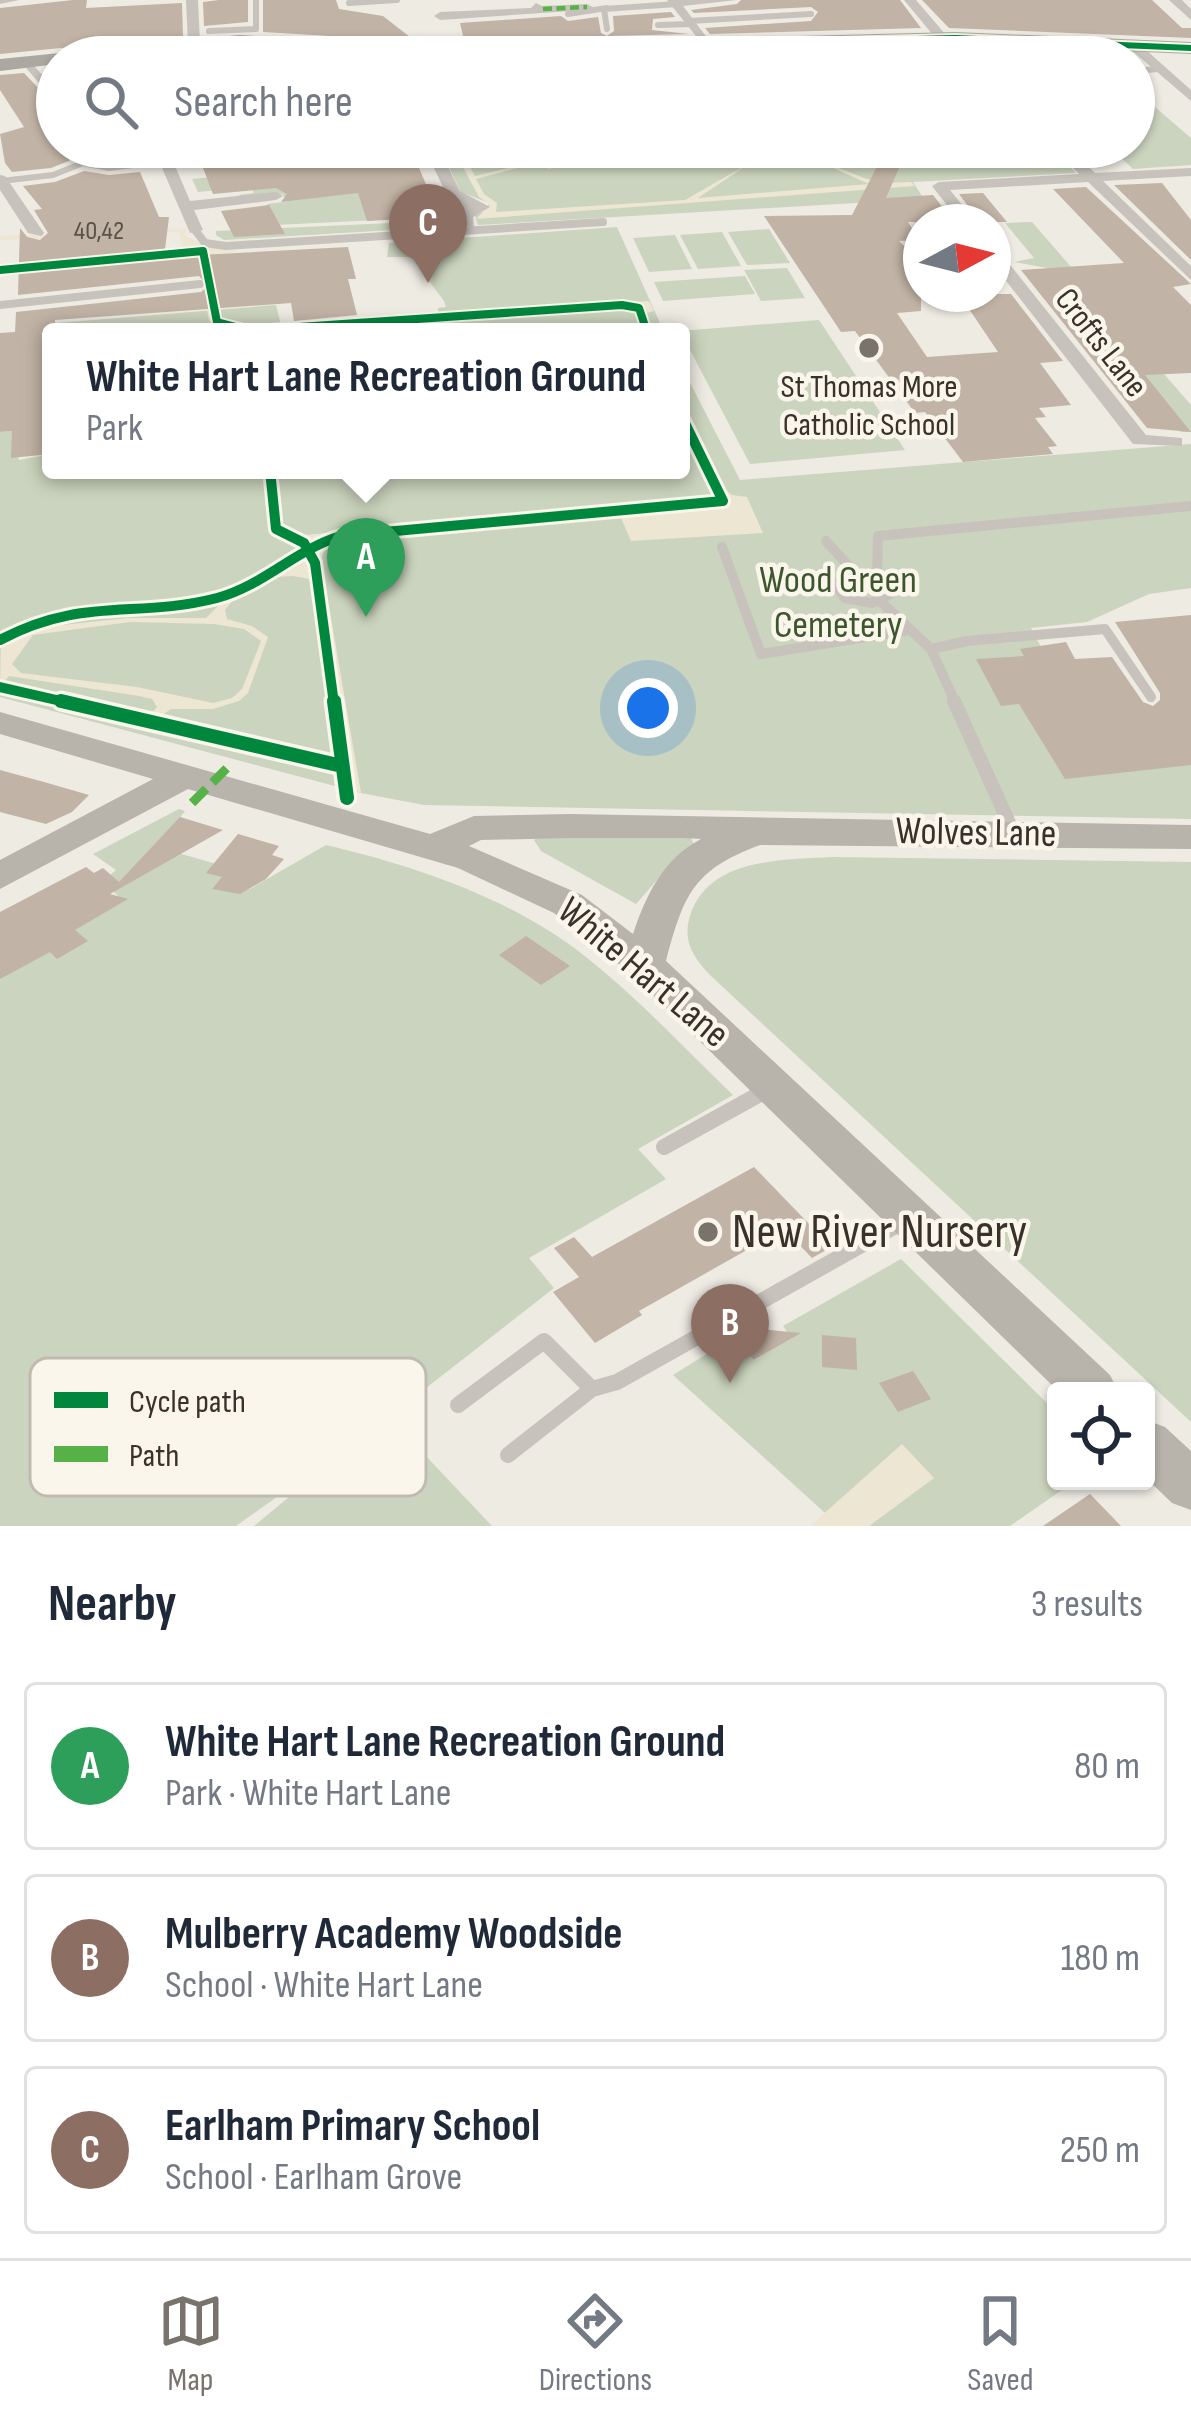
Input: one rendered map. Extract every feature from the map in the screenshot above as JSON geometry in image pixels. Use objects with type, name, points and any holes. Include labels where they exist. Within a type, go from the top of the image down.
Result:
[{"type":"main road","points":[[1155,46],[1191,47]]},
{"type":"main road","points":[[0,65],[36,61]]},
{"type":"street","points":[[0,1],[13,0]]},
{"type":"street","points":[[192,0],[201,36]]},
{"type":"street","points":[[434,0],[448,36]]},
{"type":"street","points":[[910,0],[947,36]]},
{"type":"street","points":[[675,2],[736,1]]},
{"type":"street","points":[[1176,1],[1191,1]]},
{"type":"street","points":[[1176,1],[1191,16]]},
{"type":"street","points":[[675,2],[700,36]]},
{"type":"street","points":[[440,16],[587,7]]},
{"type":"street","points":[[27,62],[36,73]]},
{"type":"street","points":[[1155,66],[1188,92]]},
{"type":"street","points":[[169,168],[195,230]]},
{"type":"street","points":[[442,168],[455,194],[482,203],[468,224]]},
{"type":"street","points":[[1080,168],[1191,275]]},
{"type":"street","points":[[953,204],[939,187],[1191,172]]},
{"type":"street","points":[[1,180],[7,201],[37,233]]},
{"type":"street","points":[[186,206],[276,196]]},
{"type":"street","name":"Crofts Lane","points":[[1011,277],[1140,440],[1175,442]]},
{"type":"street","name":"White Hart Lane","points":[[4,727],[435,847],[508,873],[568,904],[645,964],[1084,1382]]},
{"type":"street","points":[[0,877],[183,777]]},
{"type":"street","name":"Wolves Lane","points":[[435,847],[474,828],[683,826],[761,833],[1191,836]]},
{"type":"street","name":"Wolves Lane","points":[[645,964],[681,869],[718,844],[761,833]]},
{"type":"street","points":[[1155,1452],[1191,1486]]},
{"type":"lane","points":[[230,36],[256,29],[256,0]]},
{"type":"lane","points":[[349,3],[397,0]]},
{"type":"lane","points":[[568,14],[675,2]]},
{"type":"lane","points":[[607,8],[602,10],[607,29]]},
{"type":"lane","points":[[658,25],[811,14]]},
{"type":"lane","points":[[1,180],[53,175],[70,168]]},
{"type":"lane","points":[[195,230],[201,241],[220,246],[468,224],[603,222]]},
{"type":"lane","points":[[0,304],[200,284]]},
{"type":"lane","points":[[877,575],[878,536],[1191,506]]},
{"type":"lane","points":[[826,541],[855,573]]},
{"type":"lane","points":[[722,547],[761,654],[909,630]]},
{"type":"lane","points":[[855,573],[877,575],[892,588],[880,601],[862,603],[839,594],[837,580],[855,573]]},
{"type":"lane","points":[[880,601],[931,649],[1014,834]]},
{"type":"lane","points":[[931,649],[967,641],[1105,629],[1151,698]]},
{"type":"lane","points":[[664,1147],[775,1086]]},
{"type":"lane","points":[[508,1455],[592,1389],[617,1382],[912,1216]]},
{"type":"lane","points":[[458,1406],[544,1341],[592,1389]]},
{"type":"green space","points":[[1155,107],[1191,138],[1191,165],[1155,167]]},
{"type":"green space","points":[[367,168],[378,220],[252,226],[268,204],[327,196],[242,198],[239,195],[254,193],[251,187],[198,192],[192,179]]},
{"type":"green space","points":[[449,168],[1071,168],[1076,173],[913,182],[924,199],[478,225],[475,215],[487,210],[489,203],[461,192]]},
{"type":"green space","points":[[458,220],[460,226],[224,240],[216,235],[216,231]]},
{"type":"green space","points":[[1032,222],[1191,405],[1191,432],[1181,432],[1047,268],[1014,262],[1034,258],[1011,230],[1011,223]]},
{"type":"green space","points":[[617,227],[660,323],[312,323],[438,315],[438,308],[446,307],[411,257],[387,257],[389,243]]},
{"type":"green space","points":[[769,229],[790,263],[747,265],[728,232]]},
{"type":"green space","points":[[722,232],[741,266],[698,269],[680,235]]},
{"type":"green space","points":[[675,235],[692,269],[649,272],[633,238]]},
{"type":"green space","points":[[787,268],[805,298],[761,301],[744,270]]},
{"type":"green space","points":[[745,276],[755,294],[663,301],[654,282]]},
{"type":"green space","points":[[276,305],[280,323],[55,323]]},
{"type":"green space","points":[[819,320],[905,450],[750,464],[690,350],[690,330]]},
{"type":"green space","name":"Wood Green Cemetery","points":[[690,383],[740,480],[1191,444],[1191,588],[1149,594],[1087,622],[1031,628],[1041,647],[1191,765],[1191,819],[424,805],[361,793],[0,697],[0,432],[12,431],[19,460],[42,456],[42,479],[690,479]]},
{"type":"green space","points":[[179,809],[185,811],[157,847],[259,876],[248,890],[326,845],[429,874],[558,936],[643,1007],[733,1095],[638,1149],[666,1179],[529,1258],[554,1288],[426,1388],[426,1358],[30,1358],[30,1496],[278,1496],[236,1526],[0,1526],[0,969],[122,900],[103,881],[116,870],[93,854]]},
{"type":"green space","points":[[541,835],[690,836],[695,847],[670,865],[636,904],[541,851],[534,840]]},
{"type":"green space","points":[[790,859],[1191,862],[1191,1422],[1155,1389],[1155,1382],[1148,1382],[711,976],[695,956],[688,934],[699,897],[729,873]]},
{"type":"green space","points":[[901,1259],[1047,1403],[1047,1490],[1062,1490],[1010,1526],[869,1526],[933,1478],[902,1445],[825,1513],[673,1375],[734,1337],[755,1360],[792,1338],[783,1326]]},
{"type":"green space","points":[[426,1456],[492,1526],[254,1526],[290,1496],[426,1496]]},
{"type":"shaded area","points":[[463,168],[471,168],[475,176],[518,168],[476,179],[484,194],[497,203],[496,212],[685,200],[741,168],[698,198],[869,184],[833,168],[883,183],[911,182],[915,186],[476,219],[490,205],[479,197]]},
{"type":"shaded area","points":[[188,229],[185,235],[203,245],[234,248],[235,252],[209,255],[222,321],[226,323],[209,321],[198,254],[0,270],[183,253],[179,232],[0,240],[0,236]]},
{"type":"shaded area","points":[[649,301],[654,311],[644,314],[647,323],[641,323],[637,309],[299,323]]},
{"type":"shaded area","points":[[690,427],[718,484],[732,495],[747,497],[763,533],[631,541],[621,518],[613,515],[346,538],[324,551],[321,559],[361,793],[339,784],[331,769],[0,691],[1,630],[61,610],[201,599],[256,581],[282,564],[297,546],[274,537],[271,531],[266,479],[275,479],[282,528],[294,536],[713,498],[690,444]],"holes":[[[275,577],[315,580],[333,756],[322,759],[163,724],[161,716],[171,709],[213,709],[248,693],[268,637],[252,626],[227,619],[225,610],[233,600]],[[225,599],[206,618],[128,618],[34,628],[74,614]],[[130,622],[214,624],[244,629],[261,641],[242,689],[232,698],[213,703],[137,687],[21,673],[12,664],[33,635]],[[9,676],[139,696],[152,699],[157,707],[148,717],[128,716],[2,684]]]},
{"type":"shaded area","points":[[902,1444],[934,1478],[869,1526],[810,1526]]},
{"type":"building","points":[[73,0],[87,0],[86,8],[182,3],[183,36],[36,36],[36,50],[0,54],[0,8]]},
{"type":"building","points":[[248,0],[248,22],[204,26],[203,2]]},
{"type":"building","points":[[263,0],[336,0],[339,9],[383,16],[409,36],[331,36],[263,32]]},
{"type":"building","points":[[741,0],[900,0],[921,28],[710,34],[705,28],[811,21],[818,12],[811,7],[691,10]]},
{"type":"building","points":[[922,0],[1152,0],[1182,28],[1191,28],[1191,38],[1155,36],[949,28]]},
{"type":"building","points":[[671,12],[675,17],[653,19],[652,30],[689,34],[607,36],[614,31],[613,16]]},
{"type":"building","points":[[598,17],[601,33],[607,36],[463,36],[460,23]]},
{"type":"building","points":[[24,73],[36,86],[36,168],[51,168],[12,172],[5,163],[0,134],[24,127],[0,90],[0,75]]},
{"type":"building","points":[[203,168],[419,168],[440,217],[367,221],[358,193],[281,202],[287,194],[276,188],[213,194]]},
{"type":"building","points":[[876,168],[899,168],[886,198],[933,195],[940,204],[903,204],[903,241],[899,241],[903,245],[903,312],[909,312],[897,313],[927,357],[998,352],[971,312],[1011,312],[1011,294],[1063,361],[1040,363],[1071,405],[1039,408],[1046,417],[1035,418],[1057,446],[1048,447],[1053,454],[963,462],[925,412],[915,413],[855,331],[841,332],[764,216],[852,215]]},
{"type":"building","points":[[84,171],[140,172],[159,217],[169,217],[164,257],[348,247],[356,279],[348,279],[357,315],[294,321],[291,303],[42,323],[42,455],[11,458],[12,431],[0,432],[0,333],[15,332],[16,312],[201,292],[208,286],[199,276],[18,295],[20,228],[27,237],[40,240],[48,233],[34,210],[42,209],[23,186],[55,182]]},
{"type":"building","points":[[1162,183],[1191,220],[1191,260],[1114,185]]},
{"type":"building","points":[[1086,187],[1191,284],[1173,287],[1191,305],[1191,373],[1145,375],[1191,432],[1147,428],[1021,270],[1124,263],[1053,189]]},
{"type":"building","points":[[983,193],[992,204],[966,204],[959,194]]},
{"type":"building","points":[[269,205],[285,234],[234,237],[221,211]]},
{"type":"building","points":[[1191,615],[1191,765],[1065,779],[1019,704],[1001,706],[976,659],[1024,656],[1020,649],[1066,642],[1075,659],[1112,657],[1143,702],[1153,706],[1160,693],[1115,622]]},
{"type":"building","points":[[0,770],[89,795],[72,812],[46,824],[0,812]]},
{"type":"building","points":[[180,817],[223,830],[110,894],[128,899],[75,930],[88,941],[57,959],[50,952],[0,979],[0,912],[86,867],[94,873],[103,868],[119,882]]},
{"type":"building","points":[[238,834],[279,846],[272,855],[284,859],[266,879],[240,894],[212,889],[222,877],[206,873]]},
{"type":"building","points":[[526,936],[570,966],[541,985],[499,955]]},
{"type":"building","points":[[754,1167],[812,1227],[817,1224],[837,1244],[812,1258],[784,1229],[639,1311],[642,1315],[595,1343],[553,1292],[579,1277],[554,1248],[574,1237],[592,1257]]},
{"type":"building","points":[[749,1328],[801,1333],[754,1360],[734,1338]]},
{"type":"building","points":[[822,1335],[856,1338],[857,1370],[822,1367]]},
{"type":"building","points":[[913,1371],[931,1399],[898,1412],[879,1383]]},
{"type":"building","points":[[1090,1494],[1121,1526],[1043,1526]]},
{"type":"marked path","points":[[543,9],[587,7]]},
{"type":"marked path","points":[[192,803],[229,766]]},
{"type":"cycle path","points":[[1155,46],[1191,48]]},
{"type":"cycle path","points":[[0,270],[203,251],[221,323]]},
{"type":"cycle path","points":[[358,323],[622,305],[639,308],[644,323]]},
{"type":"cycle path","points":[[0,640],[60,614],[192,603],[235,593],[313,546],[341,536],[723,501],[690,433]]},
{"type":"cycle path","points":[[271,479],[276,529],[304,543],[315,563],[347,798]]},
{"type":"cycle path","points":[[0,687],[342,766]]},
{"type":"place","name":"Earlham Primary School","points":[[428,283]]},
{"type":"place","name":"St Thomas More Catholic School","points":[[869,348]]},
{"type":"place","name":"White Hart Lane Recreation Ground","points":[[366,617]]},
{"type":"place","name":"New River Nursery","points":[[708,1232]]},
{"type":"place","name":"Mulberry Academy Woodside","points":[[730,1383]]}]
